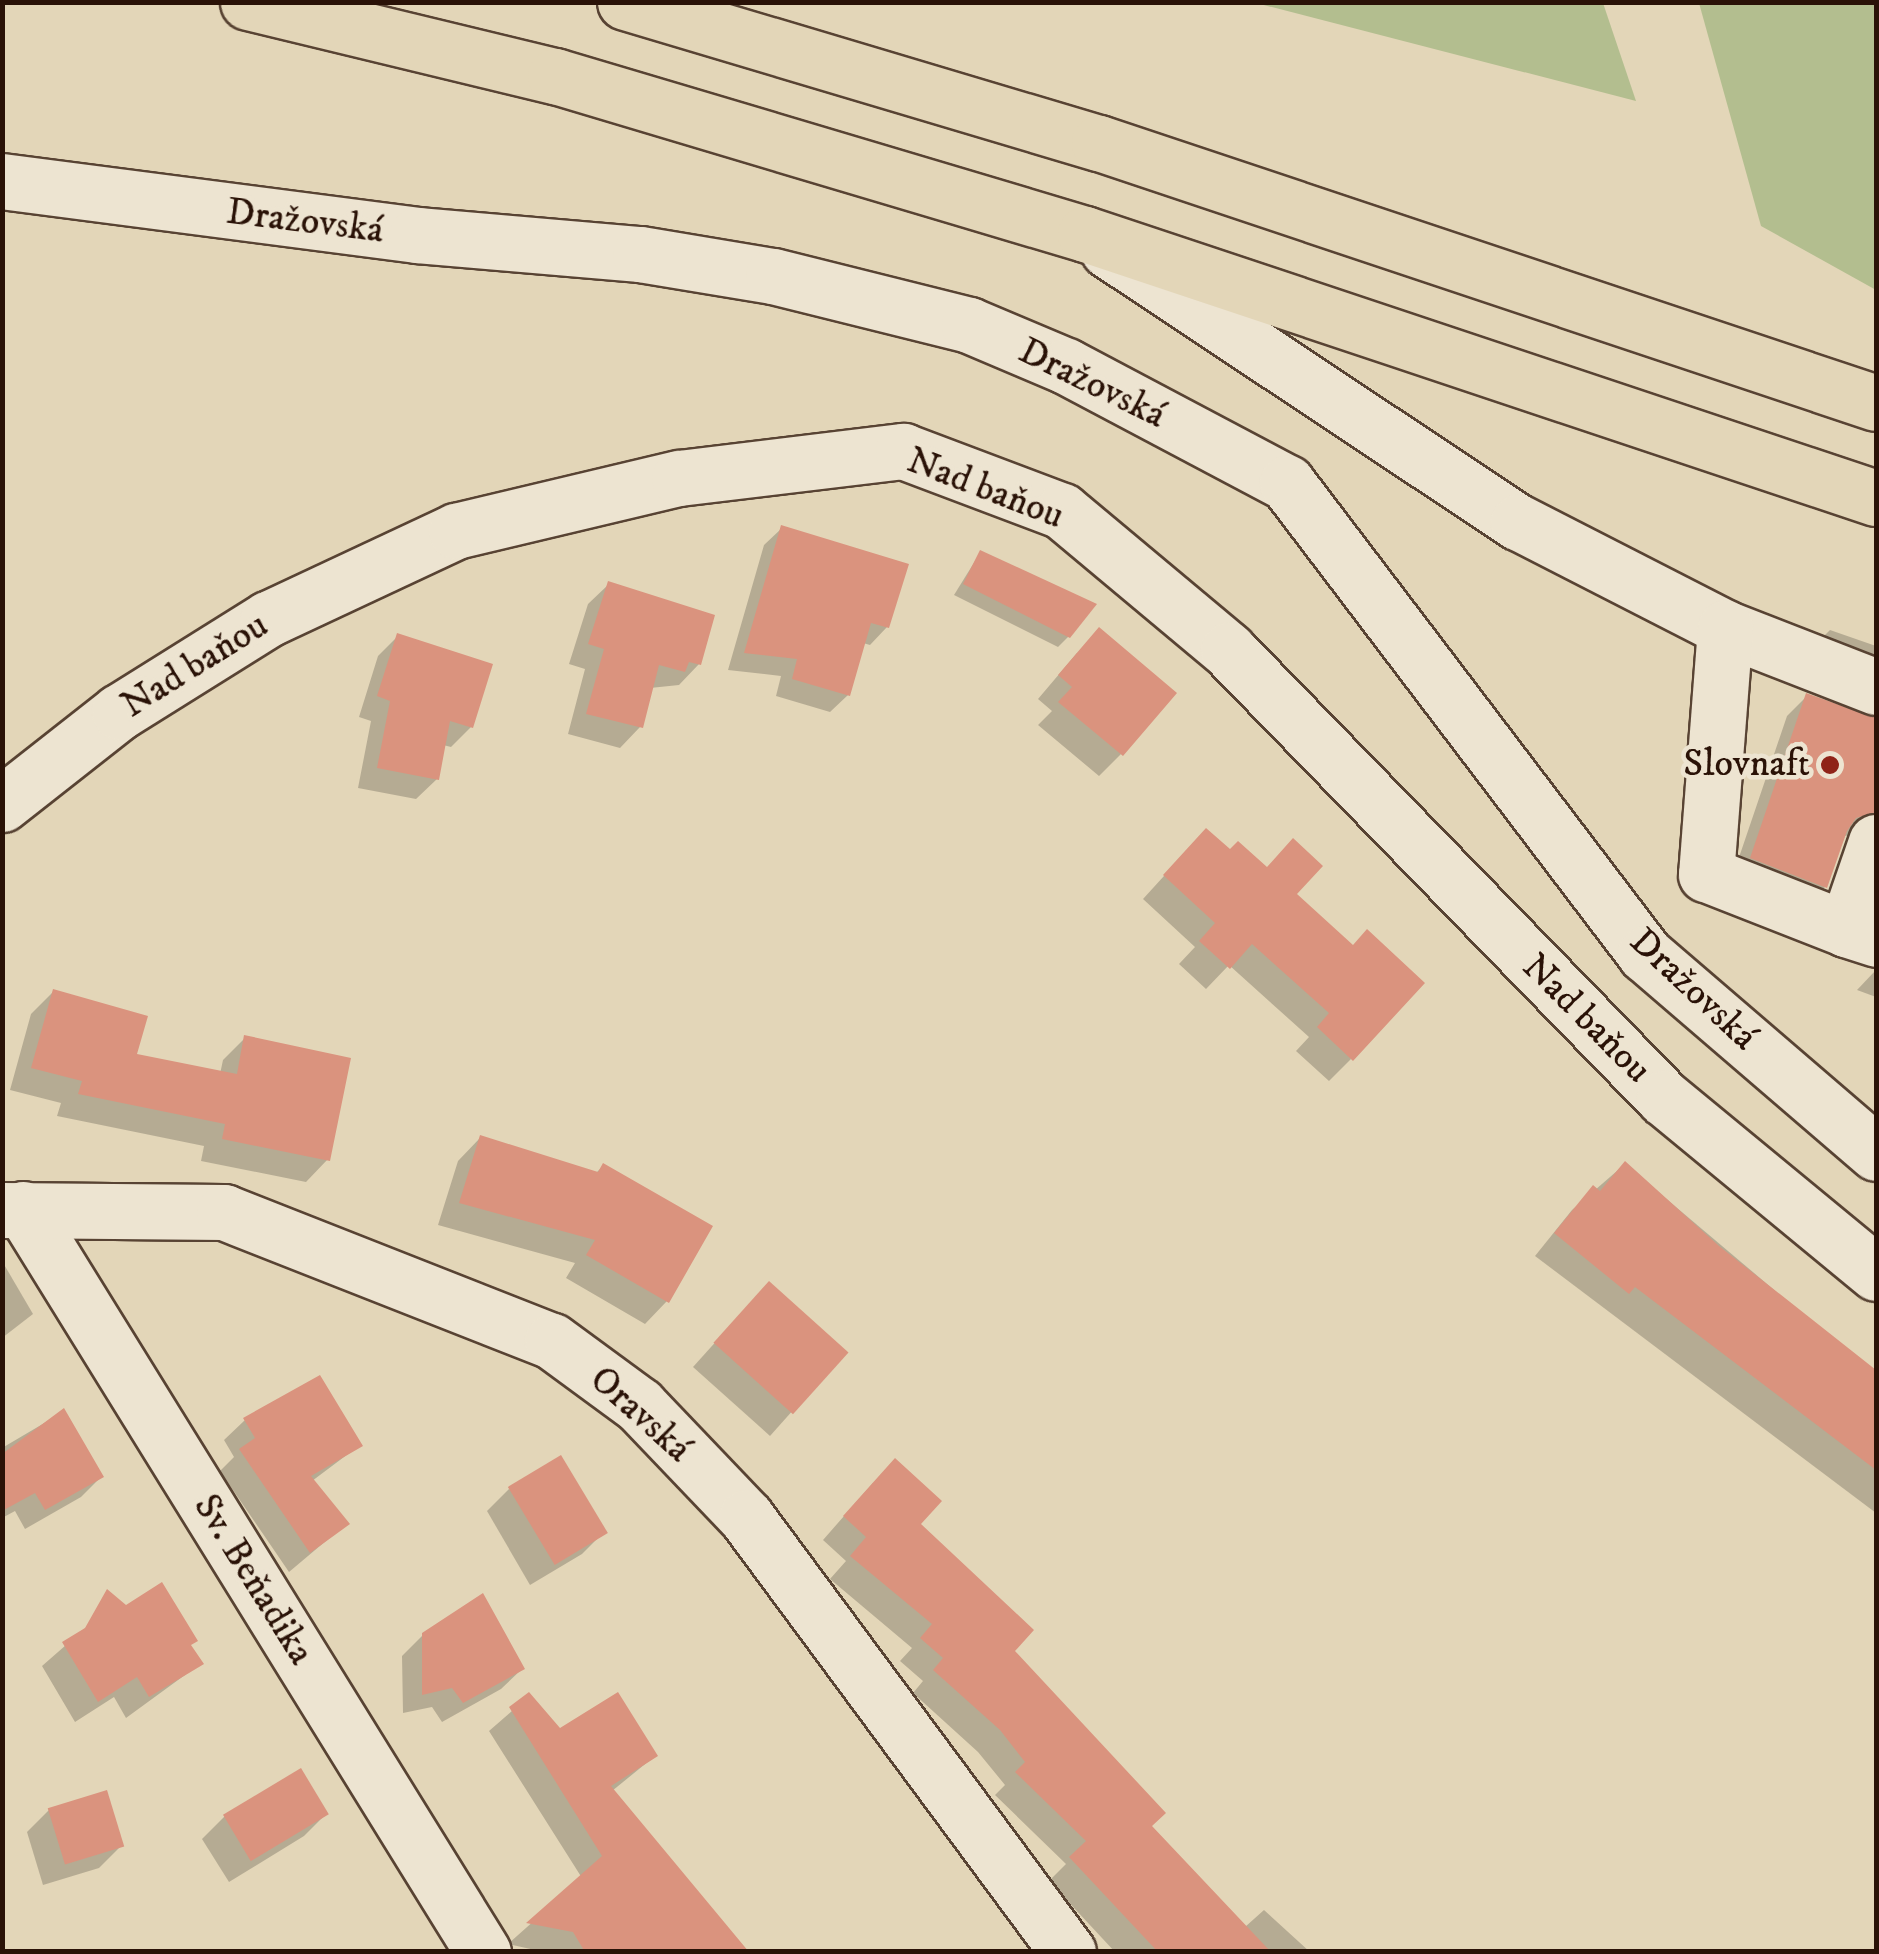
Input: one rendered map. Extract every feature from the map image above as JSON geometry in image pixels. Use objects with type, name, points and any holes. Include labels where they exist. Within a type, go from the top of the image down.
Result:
[{"type":"main road","points":[[248,2],[555,76],[1084,234],[1876,498]]},
{"type":"main road","points":[[626,2],[1099,142],[1876,403]]},
{"type":"main road","points":[[1746,358],[1876,370]]},
{"type":"street","name":"Dražovská","points":[[2,182],[417,236],[640,254],[773,276],[934,314],[1066,366],[1287,484],[1644,954],[1876,1153]]},
{"type":"street","points":[[1084,234],[1518,522],[1725,628],[1876,687]]},
{"type":"street","name":"Nad baňou","points":[[2,804],[118,712],[268,619],[456,531],[679,478],[903,451],[1062,511],[1228,650],[1664,1098],[1876,1273]]},
{"type":"street","points":[[1725,628],[1706,874],[1861,934],[1876,842]]},
{"type":"street","name":"Sv. Beňadika","points":[[13,1209],[483,1952]]},
{"type":"street","name":"Oravská","points":[[13,1209],[224,1212],[552,1341],[639,1405],[746,1517],[1068,1952]]},
{"type":"green space","points":[[1256,3],[1603,3],[1636,101]]},
{"type":"green space","points":[[1699,3],[1876,3],[1876,290],[1761,226]]},
{"type":"building","points":[[781,525],[909,564],[889,628],[871,623],[850,696],[792,679],[797,659],[744,653]]},
{"type":"building","points":[[980,550],[1097,604],[1070,638],[963,584]]},
{"type":"building","points":[[608,581],[715,615],[701,665],[689,662],[685,672],[659,665],[643,728],[586,714],[604,649],[588,644]]},
{"type":"building","points":[[1099,627],[1177,693],[1123,756],[1058,702],[1072,687],[1058,675]]},
{"type":"building","points":[[397,633],[493,664],[473,728],[450,721],[439,780],[377,768],[390,701],[377,696]]},
{"type":"building","points":[[1806,693],[1876,718],[1876,812],[1856,818],[1847,831],[1827,888],[1750,858]]},
{"type":"building","points":[[1206,828],[1230,849],[1238,841],[1267,867],[1293,838],[1323,866],[1297,894],[1353,945],[1367,929],[1425,983],[1353,1061],[1317,1027],[1329,1013],[1252,944],[1230,969],[1199,941],[1215,923],[1163,875]]},
{"type":"building","points":[[53,989],[148,1016],[137,1054],[237,1074],[244,1035],[351,1058],[330,1161],[222,1139],[225,1124],[78,1094],[82,1081],[31,1068]]},
{"type":"building","points":[[480,1135],[598,1172],[603,1163],[713,1226],[669,1303],[586,1255],[595,1240],[459,1203]]},
{"type":"building","points":[[1625,1161],[1719,1246],[1876,1370],[1876,1470],[1635,1287],[1629,1294],[1554,1233],[1593,1185],[1600,1191]]},
{"type":"building","points":[[769,1281],[849,1353],[793,1414],[713,1343]]},
{"type":"building","points":[[320,1375],[363,1446],[311,1476],[350,1524],[310,1553],[239,1449],[255,1438],[243,1418]]},
{"type":"building","points":[[64,1408],[104,1477],[45,1510],[35,1493],[2,1511],[2,1454]]},
{"type":"building","points":[[561,1455],[608,1533],[555,1565],[508,1487]]},
{"type":"building","points":[[895,1458],[942,1501],[921,1524],[1034,1630],[1015,1651],[1166,1813],[1152,1826],[1271,1952],[1158,1952],[1069,1857],[1086,1841],[1015,1772],[1025,1762],[1000,1730],[933,1670],[943,1658],[920,1638],[932,1624],[850,1556],[866,1537],[843,1516]]},
{"type":"building","points":[[162,1582],[198,1641],[191,1645],[204,1664],[149,1697],[137,1677],[98,1702],[62,1642],[85,1628],[107,1589],[126,1605]]},
{"type":"building","points":[[483,1593],[525,1669],[463,1703],[452,1688],[422,1695],[422,1633]]},
{"type":"building","points":[[529,1692],[560,1728],[618,1692],[658,1756],[611,1786],[749,1952],[585,1952],[573,1932],[526,1923],[602,1856],[509,1707]]},
{"type":"building","points":[[301,1768],[329,1814],[251,1861],[223,1815]]},
{"type":"building","points":[[107,1790],[124,1846],[65,1865],[48,1808]]},
{"type":"place","name":"Slovnaft","points":[[1830,765]]}]
